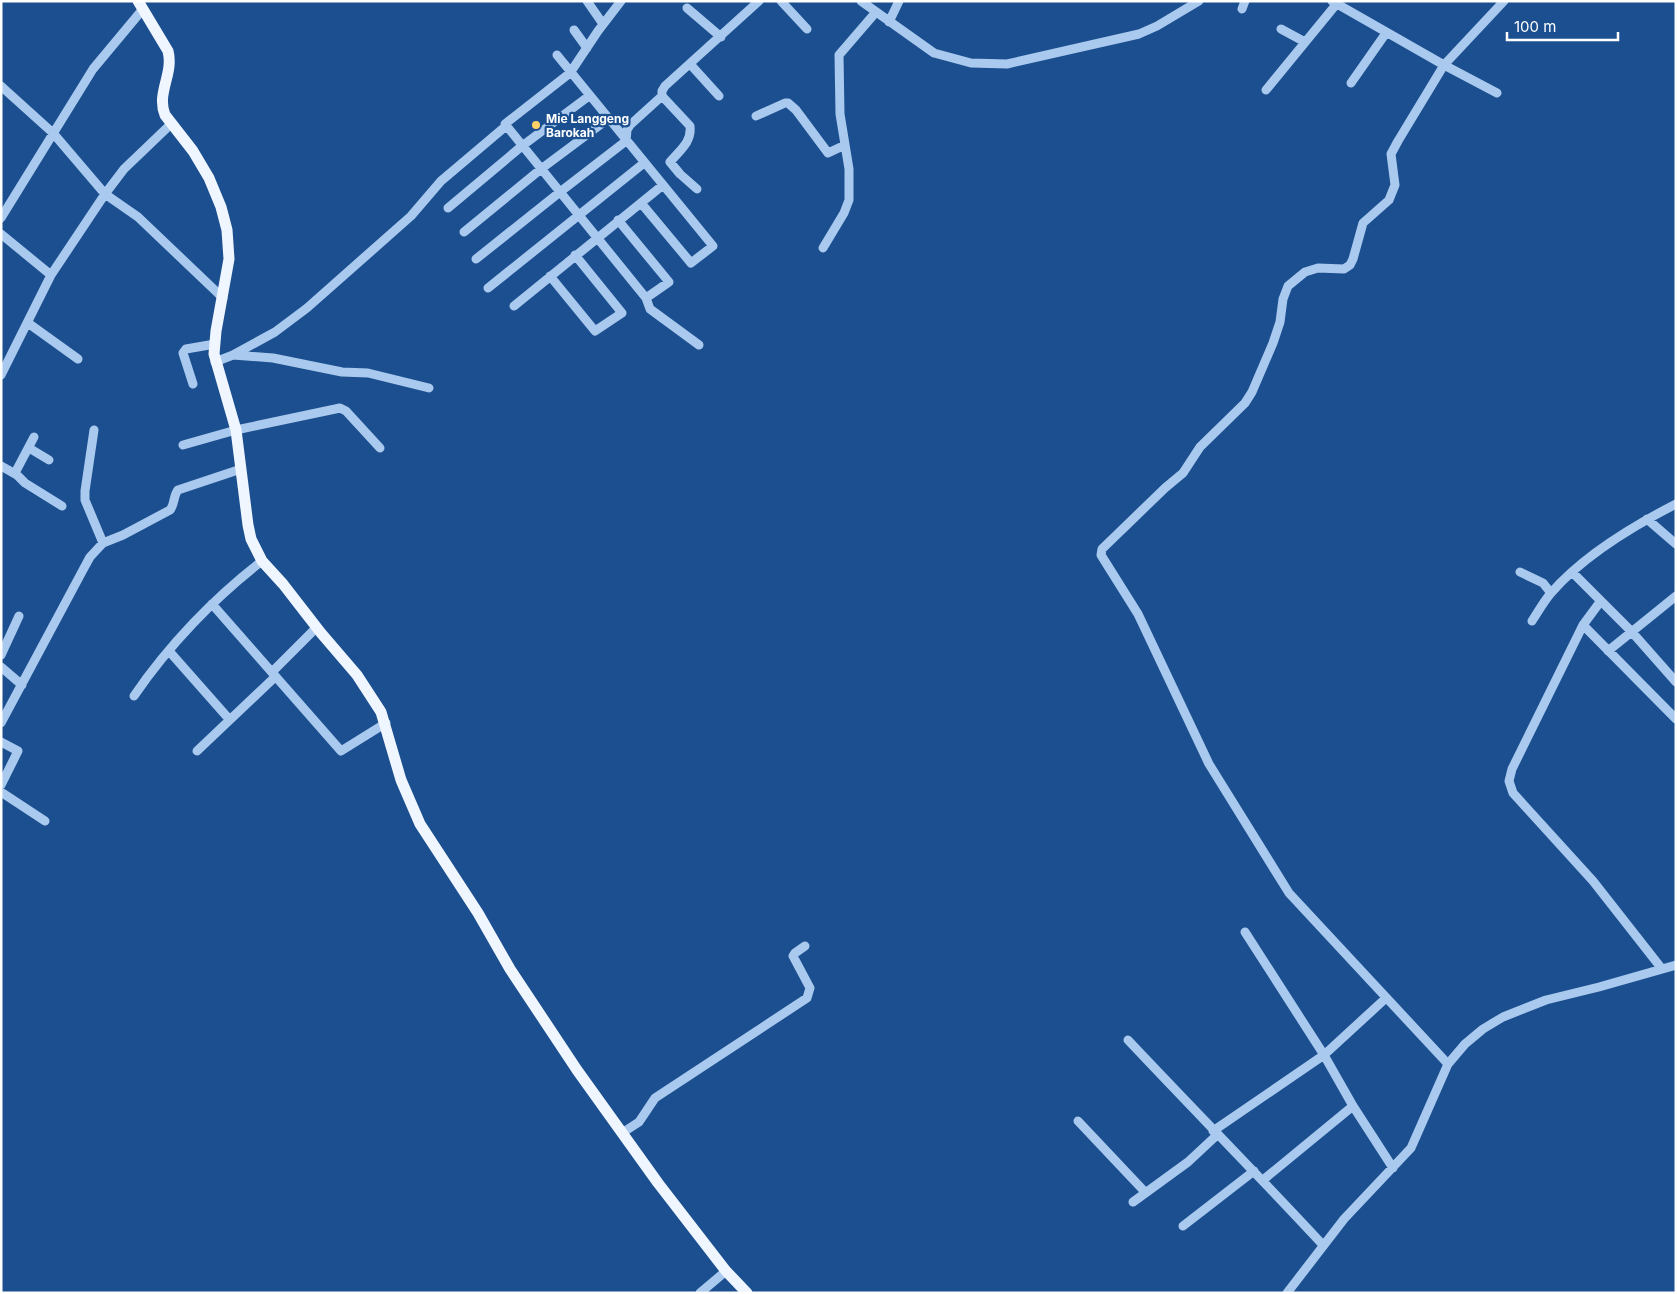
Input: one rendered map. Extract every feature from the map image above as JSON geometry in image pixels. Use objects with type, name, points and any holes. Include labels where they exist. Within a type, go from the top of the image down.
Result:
[{"type":"main road","points":[[140,5],[168,50],[170,66],[161,96],[164,115],[193,151],[208,178],[221,207],[227,230],[227,271],[215,344],[215,362],[236,430],[248,525],[262,561],[357,675],[370,694],[386,723],[401,780],[426,836],[478,913],[510,970],[540,1016],[658,1183],[726,1271],[746,1293]]},
{"type":"street","points":[[587,1],[603,24]]},
{"type":"street","points":[[215,362],[275,332],[307,308],[411,216],[441,181],[506,126],[504,124],[570,73],[621,1]]},
{"type":"street","points":[[476,259],[626,141],[627,130],[630,125],[662,96],[665,86],[760,1]]},
{"type":"street","points":[[782,1],[807,28]]},
{"type":"street","points":[[861,1],[934,53],[971,63],[1008,64],[1139,34],[1157,26],[1200,1]]},
{"type":"street","points":[[889,22],[900,1]]},
{"type":"street","points":[[1448,1064],[1289,893],[1209,764],[1138,614],[1101,555],[1102,549],[1114,537],[1183,473],[1200,447],[1244,403],[1252,392],[1273,343],[1280,322],[1283,299],[1288,286],[1305,272],[1318,268],[1344,270],[1350,265],[1363,223],[1368,216],[1379,210],[1388,200],[1395,185],[1391,154],[1444,65],[1504,1]]},
{"type":"street","points":[[1266,90],[1336,2],[1444,65],[1497,93]]},
{"type":"street","points":[[1,218],[93,69],[140,5]]},
{"type":"street","points":[[687,8],[721,37]]},
{"type":"street","points":[[823,248],[844,213],[849,200],[850,169],[840,114],[839,55],[876,12]]},
{"type":"street","points":[[574,30],[588,48]]},
{"type":"street","points":[[1281,30],[1305,42]]},
{"type":"street","points":[[1351,83],[1386,32]]},
{"type":"street","points":[[557,55],[713,246],[691,262],[641,203]]},
{"type":"street","points":[[690,64],[719,96]]},
{"type":"street","points":[[1,86],[23,104],[53,134],[105,194],[138,218],[223,298]]},
{"type":"street","points":[[448,208],[522,146],[589,96]]},
{"type":"street","points":[[662,96],[686,121],[691,129],[690,138],[670,162],[680,174],[698,189]]},
{"type":"street","points":[[756,116],[785,103],[790,104],[828,154],[845,144]]},
{"type":"street","points":[[464,232],[541,169],[608,119]]},
{"type":"street","points":[[1,375],[51,275],[105,194],[134,159],[171,124]]},
{"type":"street","points":[[506,126],[646,298],[650,309],[699,345]]},
{"type":"street","points":[[488,288],[644,163]]},
{"type":"street","points":[[514,306],[663,185]]},
{"type":"street","points":[[618,220],[669,282],[646,298]]},
{"type":"street","points":[[1,234],[51,275]]},
{"type":"street","points":[[550,276],[595,331],[622,313],[575,255]]},
{"type":"street","points":[[28,323],[78,359]]},
{"type":"street","points":[[193,384],[182,356],[184,350],[215,344]]},
{"type":"street","points":[[232,355],[273,358],[342,372],[368,373],[429,388]]},
{"type":"street","points":[[183,445],[236,430],[340,408],[346,411],[380,448]]},
{"type":"street","points":[[94,430],[85,500],[103,543]]},
{"type":"street","points":[[15,474],[34,437]]},
{"type":"street","points":[[28,448],[49,460]]},
{"type":"street","points":[[1,466],[62,506]]},
{"type":"street","points":[[1,723],[90,557],[103,543],[123,535],[170,510],[178,490],[241,469]]},
{"type":"street","points":[[1532,621],[1551,593],[1572,572],[1597,552],[1647,519],[1676,504]]},
{"type":"street","points":[[1647,519],[1676,544]]},
{"type":"street","points":[[134,696],[153,668],[212,604],[262,561]]},
{"type":"street","points":[[1520,572],[1542,583],[1551,593]]},
{"type":"street","points":[[1572,572],[1630,631],[1676,682]]},
{"type":"street","points":[[1608,651],[1630,631],[1674,600]]},
{"type":"street","points":[[1600,602],[1583,625],[1529,731],[1512,769],[1509,781],[1513,793],[1592,881],[1662,969]]},
{"type":"street","points":[[212,604],[341,751],[386,723]]},
{"type":"street","points":[[1,655],[19,616]]},
{"type":"street","points":[[1583,625],[1676,719]]},
{"type":"street","points":[[197,751],[274,675],[316,628]]},
{"type":"street","points":[[169,651],[229,720]]},
{"type":"street","points":[[1,667],[22,685]]},
{"type":"street","points":[[1,742],[18,751],[1,785]]},
{"type":"street","points":[[1,792],[46,821]]},
{"type":"street","points":[[1245,932],[1324,1055],[1353,1106],[1394,1168]]},
{"type":"street","points":[[622,1133],[639,1122],[655,1098],[807,998],[810,988],[794,956],[795,953],[805,946]]},
{"type":"street","points":[[1287,1293],[1344,1219],[1411,1148],[1448,1064],[1465,1044],[1483,1029],[1503,1017],[1546,1000],[1676,965]]},
{"type":"street","points":[[1133,1202],[1188,1162],[1215,1133],[1324,1055],[1386,998]]},
{"type":"street","points":[[1128,1040],[1323,1245]]},
{"type":"street","points":[[1263,1180],[1353,1106]]},
{"type":"street","points":[[1078,1121],[1145,1192]]},
{"type":"street","points":[[1183,1226],[1254,1171]]},
{"type":"street","points":[[700,1293],[726,1271]]},
{"type":"place","name":"Mie Langgeng Barokah","points":[[536,125]]}]
